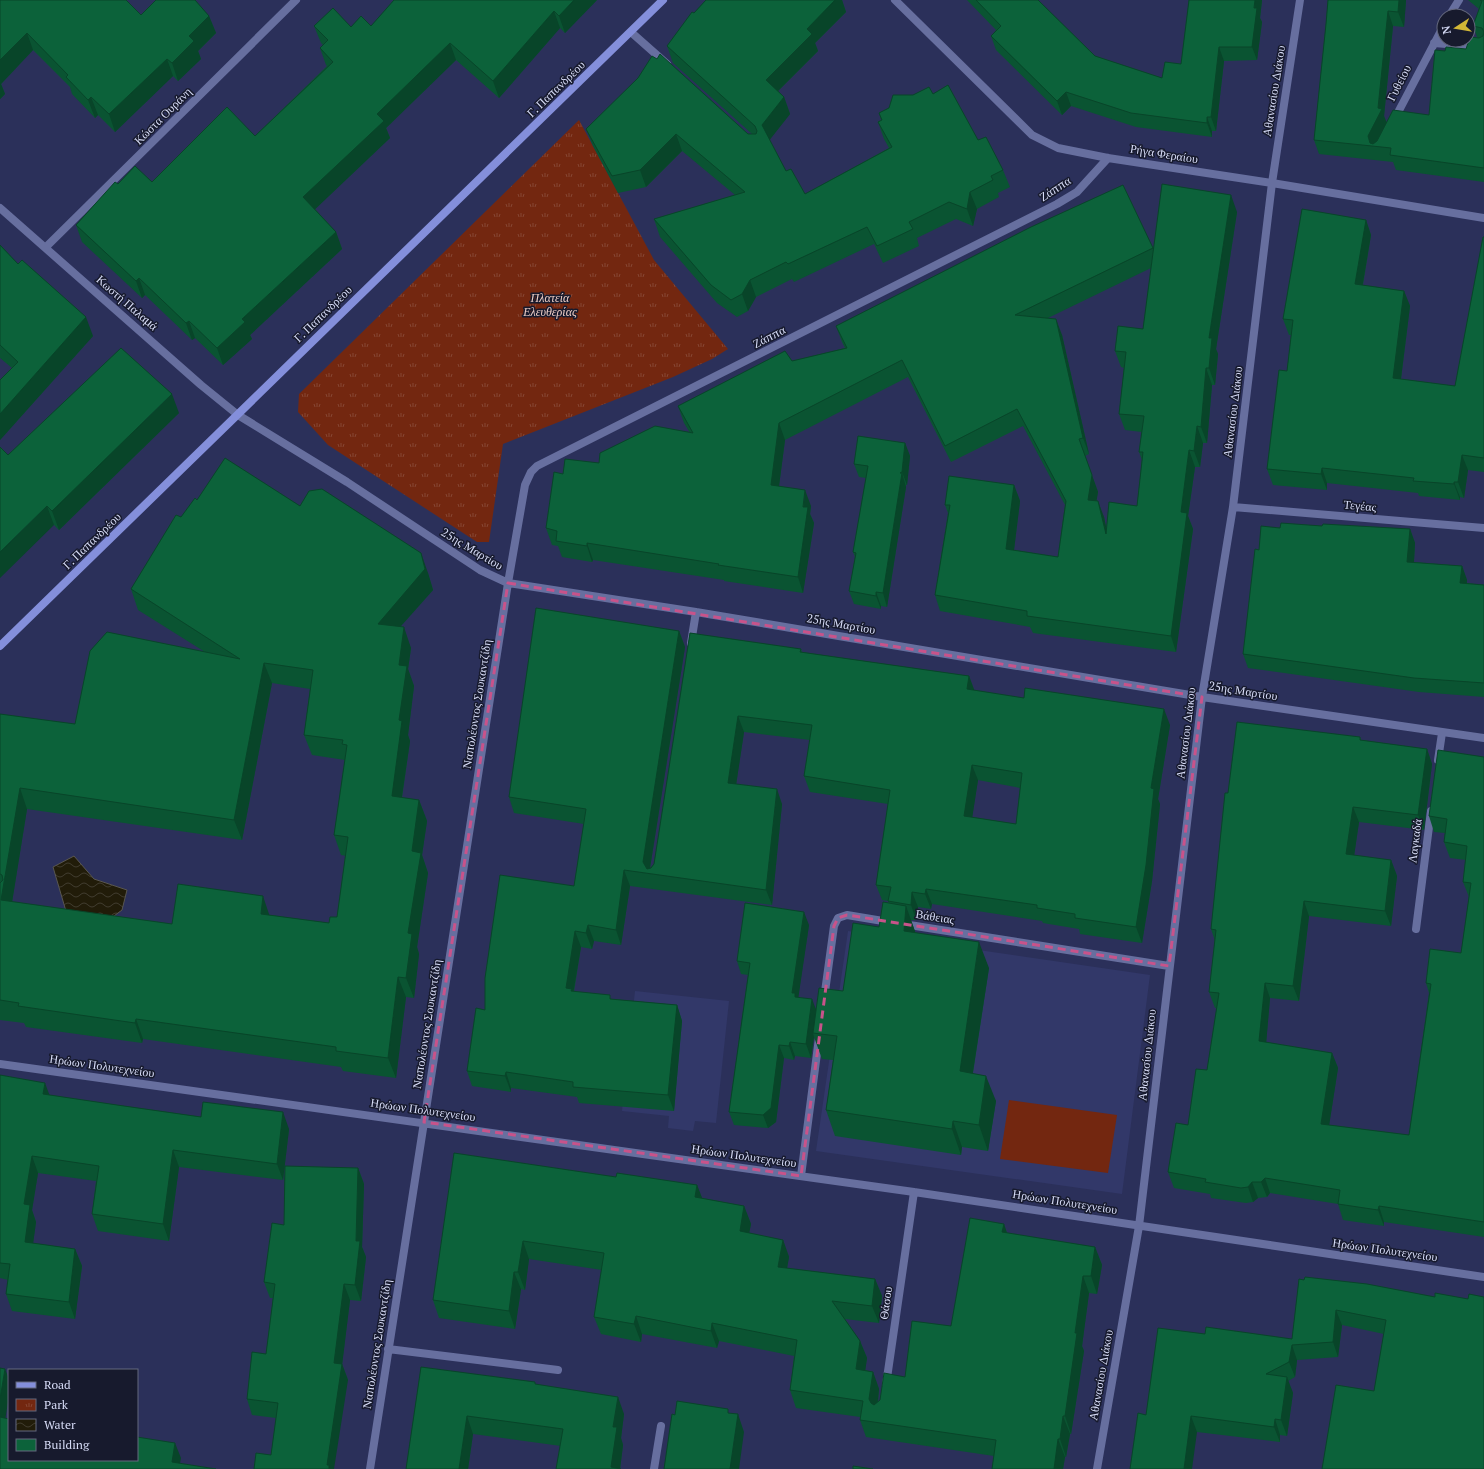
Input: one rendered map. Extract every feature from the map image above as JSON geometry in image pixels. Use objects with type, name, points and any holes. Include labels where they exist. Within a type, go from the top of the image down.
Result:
[{"type":"street","name":"Κώστα Ουράνη","points":[[46,248],[296,0]]},
{"type":"street","name":"Γ. Παπανδρέου","points":[[0,646],[238,415],[267,384],[632,33],[664,0]]},
{"type":"street","name":"Ρήγα Φεραίου","points":[[895,0],[1032,135],[1058,148],[1108,158],[1484,218]]},
{"type":"street","name":"Αθανασίου Διάκου","points":[[1097,1469],[1139,1226],[1202,697],[1233,507],[1272,183],[1300,0]]},
{"type":"street","points":[[632,33],[672,69]]},
{"type":"street","name":"Γυθείου","points":[[1392,126],[1436,39]]},
{"type":"street","points":[[1434,43],[1484,47]]},
{"type":"street","name":"Ζάππα","points":[[508,583],[526,485],[531,472],[537,466],[1057,204],[1077,192],[1108,158]]},
{"type":"street","name":"Κωστή Παλαμά","points":[[0,208],[238,415]]},
{"type":"street","name":"25ης Μαρτίου","points":[[238,415],[347,482],[480,570],[508,583],[696,612],[1202,697],[1484,738]]},
{"type":"street","name":"Τεγέας","points":[[1233,507],[1484,528]]},
{"type":"street","name":"Ναπολέοντος Σουκαντζίδη","points":[[370,1469],[508,583]]},
{"type":"street","points":[[690,651],[696,612]]},
{"type":"street","points":[[1436,772],[1442,733]]},
{"type":"street","name":"Λαγκαδά","points":[[1416,929],[1432,803]]},
{"type":"street","name":"Βάθειας","points":[[823,1004],[834,926],[838,918],[847,915],[1169,966]]},
{"type":"street","points":[[801,1176],[820,1028]]},
{"type":"street","name":"Ηρώων Πολυτεχνείου","points":[[0,1064],[424,1122],[623,1152],[914,1192],[1484,1277]]},
{"type":"street","name":"Θάσου","points":[[885,1394],[914,1192]]},
{"type":"street","points":[[388,1349],[558,1370]]},
{"type":"street","points":[[654,1469],[661,1426]]},
{"type":"highlighted area","points":[[508,583],[1202,697],[1169,966],[847,915],[838,918],[834,926],[801,1176],[424,1122]]},
{"type":"shaded area","points":[[848,931],[1150,975],[1122,1194],[816,1151]]},
{"type":"shaded area","points":[[635,991],[729,1001],[716,1123],[695,1121],[693,1131],[668,1128],[669,1116],[622,1111]]},
{"type":"green space","name":"Πλατεία Ελευθερίας","points":[[579,120],[654,260],[728,349],[712,359],[673,377],[503,444],[489,542],[477,542],[328,445],[298,412],[299,394]]},
{"type":"green space","points":[[1009,1100],[1117,1115],[1108,1173],[1000,1159]]},
{"type":"water","points":[[74,856],[94,879],[127,890],[122,910],[102,925],[68,918],[53,867]]},
{"type":"building","points":[[0,0],[126,0],[141,15],[156,0],[195,0],[209,16],[189,36],[194,41],[172,63],[167,59],[109,114],[91,97],[88,100],[66,77],[68,75],[27,33],[0,60]]},
{"type":"building","points":[[394,0],[574,0],[559,16],[554,11],[493,81],[450,43],[377,114],[384,121],[303,197],[336,232],[242,319],[245,322],[217,348],[189,321],[186,323],[139,278],[136,281],[76,225],[115,182],[118,184],[135,166],[152,182],[227,107],[255,136],[333,62],[320,48],[328,40],[314,26],[333,8],[351,27],[361,16],[371,26]]},
{"type":"building","points":[[706,0],[835,0],[807,29],[812,34],[766,80],[784,97],[762,125],[786,171],[791,169],[805,194],[892,147],[878,122],[882,120],[879,113],[889,108],[893,95],[913,95],[929,87],[933,94],[948,85],[978,140],[986,137],[1003,170],[991,176],[993,180],[970,192],[967,209],[949,202],[909,222],[913,229],[877,246],[867,227],[788,264],[786,262],[750,280],[742,294],[731,300],[711,285],[654,219],[745,192],[676,134],[640,170],[612,176],[586,129],[638,78],[652,56],[657,59],[660,54],[748,134],[756,134],[757,131],[755,126],[667,46],[692,12],[694,13]]},
{"type":"building","points":[[976,0],[1038,0],[1095,56],[1162,78],[1165,62],[1181,64],[1189,0],[1255,0],[1254,8],[1257,8],[1252,47],[1219,47],[1211,117],[1207,117],[1207,123],[1131,113],[1066,92],[1057,101],[991,36],[1001,26]]},
{"type":"building","points":[[1328,0],[1399,0],[1398,12],[1388,11],[1378,108],[1382,109],[1368,136],[1370,143],[1373,144],[1377,141],[1393,110],[1429,115],[1435,50],[1445,51],[1446,48],[1476,48],[1476,38],[1483,36],[1484,32],[1484,168],[1390,155],[1391,148],[1314,140]]},
{"type":"building","points":[[1480,0],[1484,0],[1484,32],[1482,28],[1476,27],[1476,18],[1482,1]]},
{"type":"building","points":[[1162,184],[1231,195],[1209,338],[1212,338],[1209,368],[1206,368],[1201,427],[1197,426],[1194,451],[1189,450],[1181,512],[1187,513],[1171,636],[1027,616],[1027,611],[935,595],[950,505],[945,505],[949,476],[1014,485],[1006,549],[1058,557],[1066,501],[1017,409],[945,446],[902,360],[779,423],[771,485],[805,490],[803,507],[808,507],[798,577],[587,543],[587,546],[556,541],[557,531],[546,528],[554,472],[563,474],[565,459],[599,463],[600,453],[655,426],[693,433],[678,406],[785,351],[792,361],[847,348],[836,326],[1031,227],[1123,185],[1153,248],[1015,315],[1056,319],[1083,438],[1079,439],[1092,475],[1088,500],[1098,501],[1106,534],[1109,502],[1137,506],[1143,452],[1139,452],[1144,416],[1119,414],[1126,352],[1115,351],[1118,326],[1143,329]]},
{"type":"building","points":[[1302,209],[1366,220],[1355,284],[1404,291],[1393,378],[1455,386],[1484,237],[1484,458],[1462,455],[1458,482],[1454,482],[1454,484],[1413,481],[1414,478],[1322,468],[1321,474],[1267,469],[1279,370],[1287,371],[1293,320],[1283,319]]},
{"type":"building","points":[[0,245],[18,264],[22,260],[86,317],[0,414],[0,380],[18,362],[0,345]]},
{"type":"building","points":[[121,348],[172,394],[52,511],[47,506],[0,552],[0,447],[8,455]]},
{"type":"building","points":[[858,436],[905,443],[902,472],[900,473],[902,473],[883,593],[876,592],[876,596],[849,591],[856,553],[853,552],[868,466],[854,464]]},
{"type":"building","points":[[225,458],[300,506],[309,491],[322,489],[421,553],[425,569],[378,624],[404,627],[399,665],[407,666],[399,720],[402,721],[392,796],[419,800],[412,851],[421,853],[408,933],[412,934],[406,978],[398,977],[388,1058],[336,1051],[336,1047],[136,1019],[135,1023],[18,1006],[19,1003],[0,1000],[0,883],[3,880],[2,875],[0,874],[0,714],[75,724],[90,651],[107,632],[240,659],[131,589],[176,515],[181,517],[195,498],[197,500]],"holes":[[[264,663],[313,670],[304,735],[343,740],[342,744],[347,745],[334,835],[348,837],[337,917],[330,917],[329,923],[261,914],[263,896],[178,884],[172,924],[1,900],[20,788],[234,820]]]},
{"type":"building","points":[[1281,523],[1410,529],[1407,562],[1462,566],[1460,583],[1484,585],[1484,683],[1414,678],[1243,654],[1255,549],[1259,550],[1261,526],[1280,528]]},
{"type":"building","points":[[536,608],[679,631],[643,862],[647,869],[651,868],[654,864],[690,633],[801,649],[800,652],[969,676],[967,689],[1024,698],[1025,688],[1164,709],[1151,788],[1154,789],[1146,865],[1136,927],[1075,918],[1075,914],[1037,908],[1037,905],[926,889],[925,894],[912,892],[911,905],[888,901],[891,887],[876,885],[890,790],[804,776],[812,725],[738,716],[728,783],[777,789],[766,890],[624,870],[616,930],[588,925],[586,933],[575,931],[566,988],[572,989],[571,991],[610,995],[610,999],[677,1005],[668,1095],[573,1087],[573,1082],[506,1072],[505,1076],[467,1071],[476,1008],[485,1010],[485,978],[500,875],[574,886],[586,809],[509,797]],"holes":[[[972,765],[1022,773],[1016,824],[964,816]]]},
{"type":"building","points":[[1237,722],[1360,737],[1360,740],[1427,749],[1418,815],[1353,807],[1346,854],[1391,860],[1385,911],[1304,901],[1293,986],[1265,983],[1259,1041],[1332,1053],[1321,1124],[1409,1135],[1431,984],[1426,983],[1430,949],[1461,953],[1471,883],[1463,882],[1467,846],[1444,842],[1447,819],[1429,816],[1438,750],[1484,757],[1484,1222],[1379,1206],[1378,1210],[1338,1204],[1340,1190],[1265,1178],[1261,1182],[1252,1182],[1248,1187],[1241,1188],[1205,1182],[1206,1179],[1168,1172],[1176,1123],[1188,1125],[1196,1069],[1207,1070],[1219,993],[1209,992],[1216,930],[1211,929],[1225,793],[1228,793]]},
{"type":"building","points":[[883,902],[906,906],[904,931],[979,942],[960,1071],[986,1076],[979,1125],[953,1121],[952,1129],[826,1110],[837,1036],[813,1033],[819,988],[843,991],[853,923],[879,927]]},
{"type":"building","points":[[745,903],[804,912],[792,993],[795,993],[795,997],[812,999],[806,1044],[790,1042],[789,1046],[779,1045],[771,1108],[763,1115],[729,1112],[750,963],[737,961]]},
{"type":"building","points":[[0,1075],[45,1083],[43,1094],[201,1117],[203,1102],[283,1112],[277,1164],[173,1150],[163,1224],[92,1214],[99,1166],[32,1156],[24,1204],[30,1205],[25,1242],[75,1249],[69,1302],[6,1294],[10,1264],[0,1263]]},
{"type":"building","points":[[454,1153],[616,1177],[617,1173],[697,1185],[695,1197],[744,1206],[740,1231],[783,1240],[778,1267],[875,1279],[872,1306],[832,1301],[860,1341],[856,1369],[873,1372],[869,1399],[874,1405],[880,1400],[884,1373],[905,1377],[912,1321],[951,1326],[970,1218],[1004,1224],[1002,1232],[1095,1247],[1091,1276],[1083,1276],[1075,1333],[1077,1333],[1065,1416],[1063,1416],[1060,1439],[1058,1439],[1054,1469],[992,1469],[996,1440],[860,1420],[863,1401],[790,1390],[797,1340],[712,1323],[711,1331],[636,1316],[634,1324],[594,1317],[604,1253],[523,1241],[518,1272],[514,1272],[509,1311],[433,1300]]},
{"type":"building","points":[[285,1166],[358,1168],[356,1241],[360,1241],[355,1285],[344,1284],[334,1363],[342,1364],[327,1465],[329,1465],[329,1469],[254,1469],[256,1453],[271,1455],[278,1403],[247,1399],[252,1352],[266,1354],[275,1284],[264,1282],[272,1223],[284,1225]]},
{"type":"building","points":[[1305,1277],[1367,1284],[1435,1297],[1435,1293],[1468,1299],[1469,1294],[1484,1297],[1484,1469],[1322,1469],[1336,1385],[1374,1391],[1386,1320],[1336,1310],[1333,1342],[1292,1345],[1289,1362],[1266,1374],[1287,1377],[1281,1420],[1275,1419],[1274,1427],[1191,1416],[1184,1469],[1130,1469],[1138,1413],[1146,1415],[1158,1328],[1205,1334],[1206,1327],[1292,1339],[1299,1279],[1304,1280]]},
{"type":"building","points":[[421,1367],[535,1382],[535,1384],[618,1397],[613,1427],[617,1427],[611,1467],[621,1469],[556,1469],[563,1429],[467,1416],[459,1469],[406,1469]]},
{"type":"building","points":[[0,1368],[5,1369],[0,1399]]},
{"type":"building","points":[[677,1401],[728,1409],[728,1413],[738,1414],[730,1469],[664,1469],[672,1414],[675,1415]]},
{"type":"building","points":[[0,1417],[8,1419],[8,1461],[138,1461],[138,1437],[175,1443],[172,1462],[216,1469],[0,1469]]},
{"type":"building","points":[[853,1466],[873,1469],[853,1469]]}]
